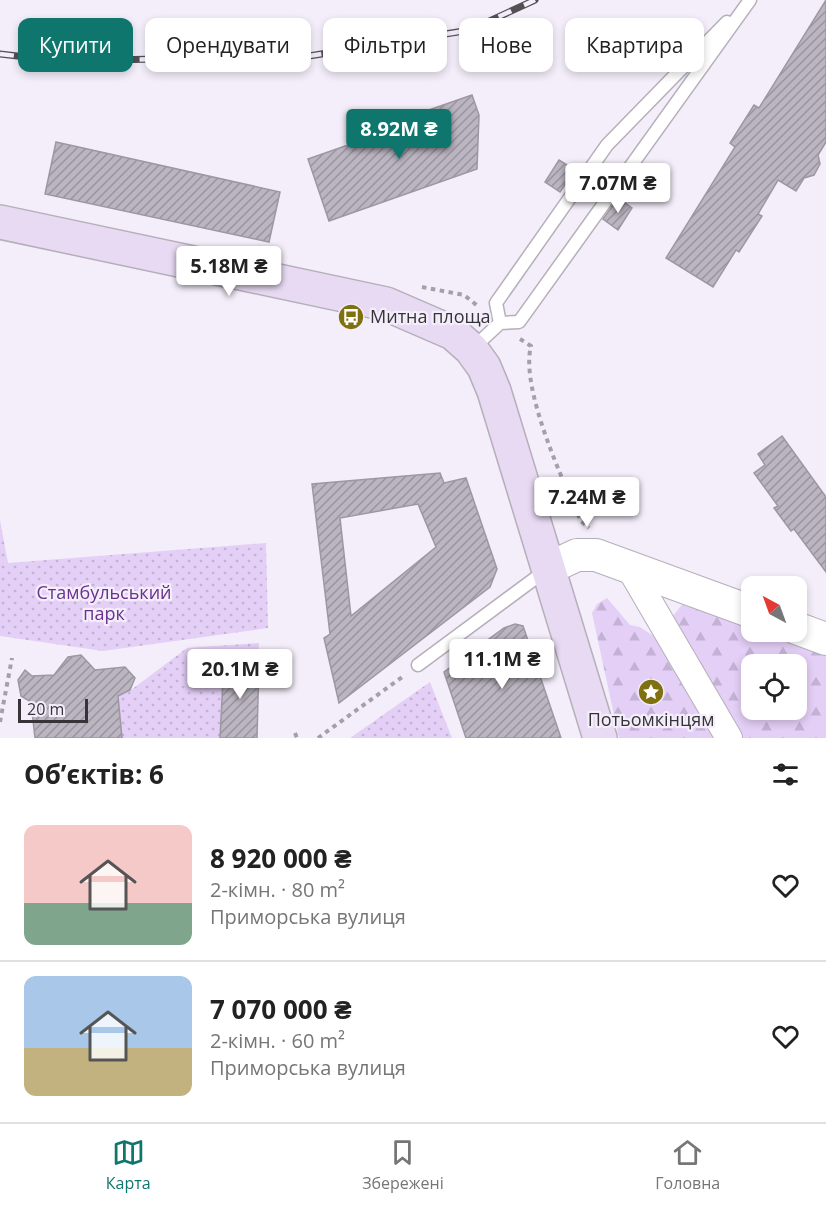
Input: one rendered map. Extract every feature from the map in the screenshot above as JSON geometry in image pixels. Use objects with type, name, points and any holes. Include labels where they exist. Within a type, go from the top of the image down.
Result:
[{"type":"main road","points":[[0,222],[386,304],[453,333],[471,349],[484,367],[494,391],[600,738]]},
{"type":"street","points":[[549,568],[586,553],[741,608]]},
{"type":"street","points":[[629,567],[729,738]]},
{"type":"street","points":[[807,632],[826,639]]},
{"type":"lane","points":[[471,349],[500,323],[519,322],[750,0]]},
{"type":"lane","points":[[500,323],[496,303],[606,145],[750,0]]},
{"type":"lane","points":[[418,665],[549,568]]},
{"type":"path","points":[[420,287],[464,295],[531,346],[526,362],[549,448],[581,521],[595,534]]},
{"type":"path","points":[[0,722],[12,658]]},
{"type":"path","points":[[318,738],[418,665]]},
{"type":"green space","name":"Стамбульський парк","points":[[0,520],[8,563],[266,543],[268,628],[103,651],[0,636]]},
{"type":"green space","points":[[607,598],[630,625],[640,627],[658,639],[705,712],[713,738],[619,738],[592,613],[597,604]]},
{"type":"green space","points":[[684,602],[741,616],[741,642],[807,641],[826,649],[826,738],[742,738],[673,616]]},
{"type":"green space","points":[[259,643],[257,738],[122,738],[118,693],[131,690],[187,648]]},
{"type":"green space","points":[[430,682],[452,738],[350,738]]},
{"type":"building","points":[[826,0],[826,142],[818,155],[820,164],[814,175],[804,178],[796,191],[778,180],[758,214],[762,216],[739,252],[736,250],[713,287],[666,258],[735,147],[730,143],[754,105],[759,108]]},
{"type":"building","points":[[472,95],[479,115],[477,169],[329,221],[308,159],[428,117],[426,111]]},
{"type":"building","points":[[56,142],[280,192],[269,242],[45,194]]},
{"type":"building","points":[[559,160],[575,170],[560,192],[545,182]]},
{"type":"building","points":[[618,198],[632,208],[618,230],[603,219]]},
{"type":"building","points":[[782,436],[826,497],[826,572],[794,529],[791,531],[774,508],[778,506],[754,473],[765,465],[758,454]]},
{"type":"building","points":[[440,473],[444,483],[466,478],[497,569],[490,587],[339,703],[324,638],[330,634],[312,484]],"holes":[[[418,504],[436,547],[351,616],[340,518]]]},
{"type":"building","points":[[515,624],[523,626],[561,738],[466,738],[444,672],[504,628]]},
{"type":"building","points":[[81,655],[95,670],[125,667],[135,678],[130,690],[118,696],[122,738],[35,738],[31,702],[21,696],[18,680],[25,670],[32,676],[54,675],[68,657]]},
{"type":"building","points":[[224,660],[259,661],[257,738],[220,738]]},
{"type":"railway","points":[[0,54],[60,61],[309,56],[470,30],[535,0]]},
{"type":"place","name":"Митна площа","points":[[351,317]]},
{"type":"place","name":"Потьомкінцям","points":[[651,692]]}]
